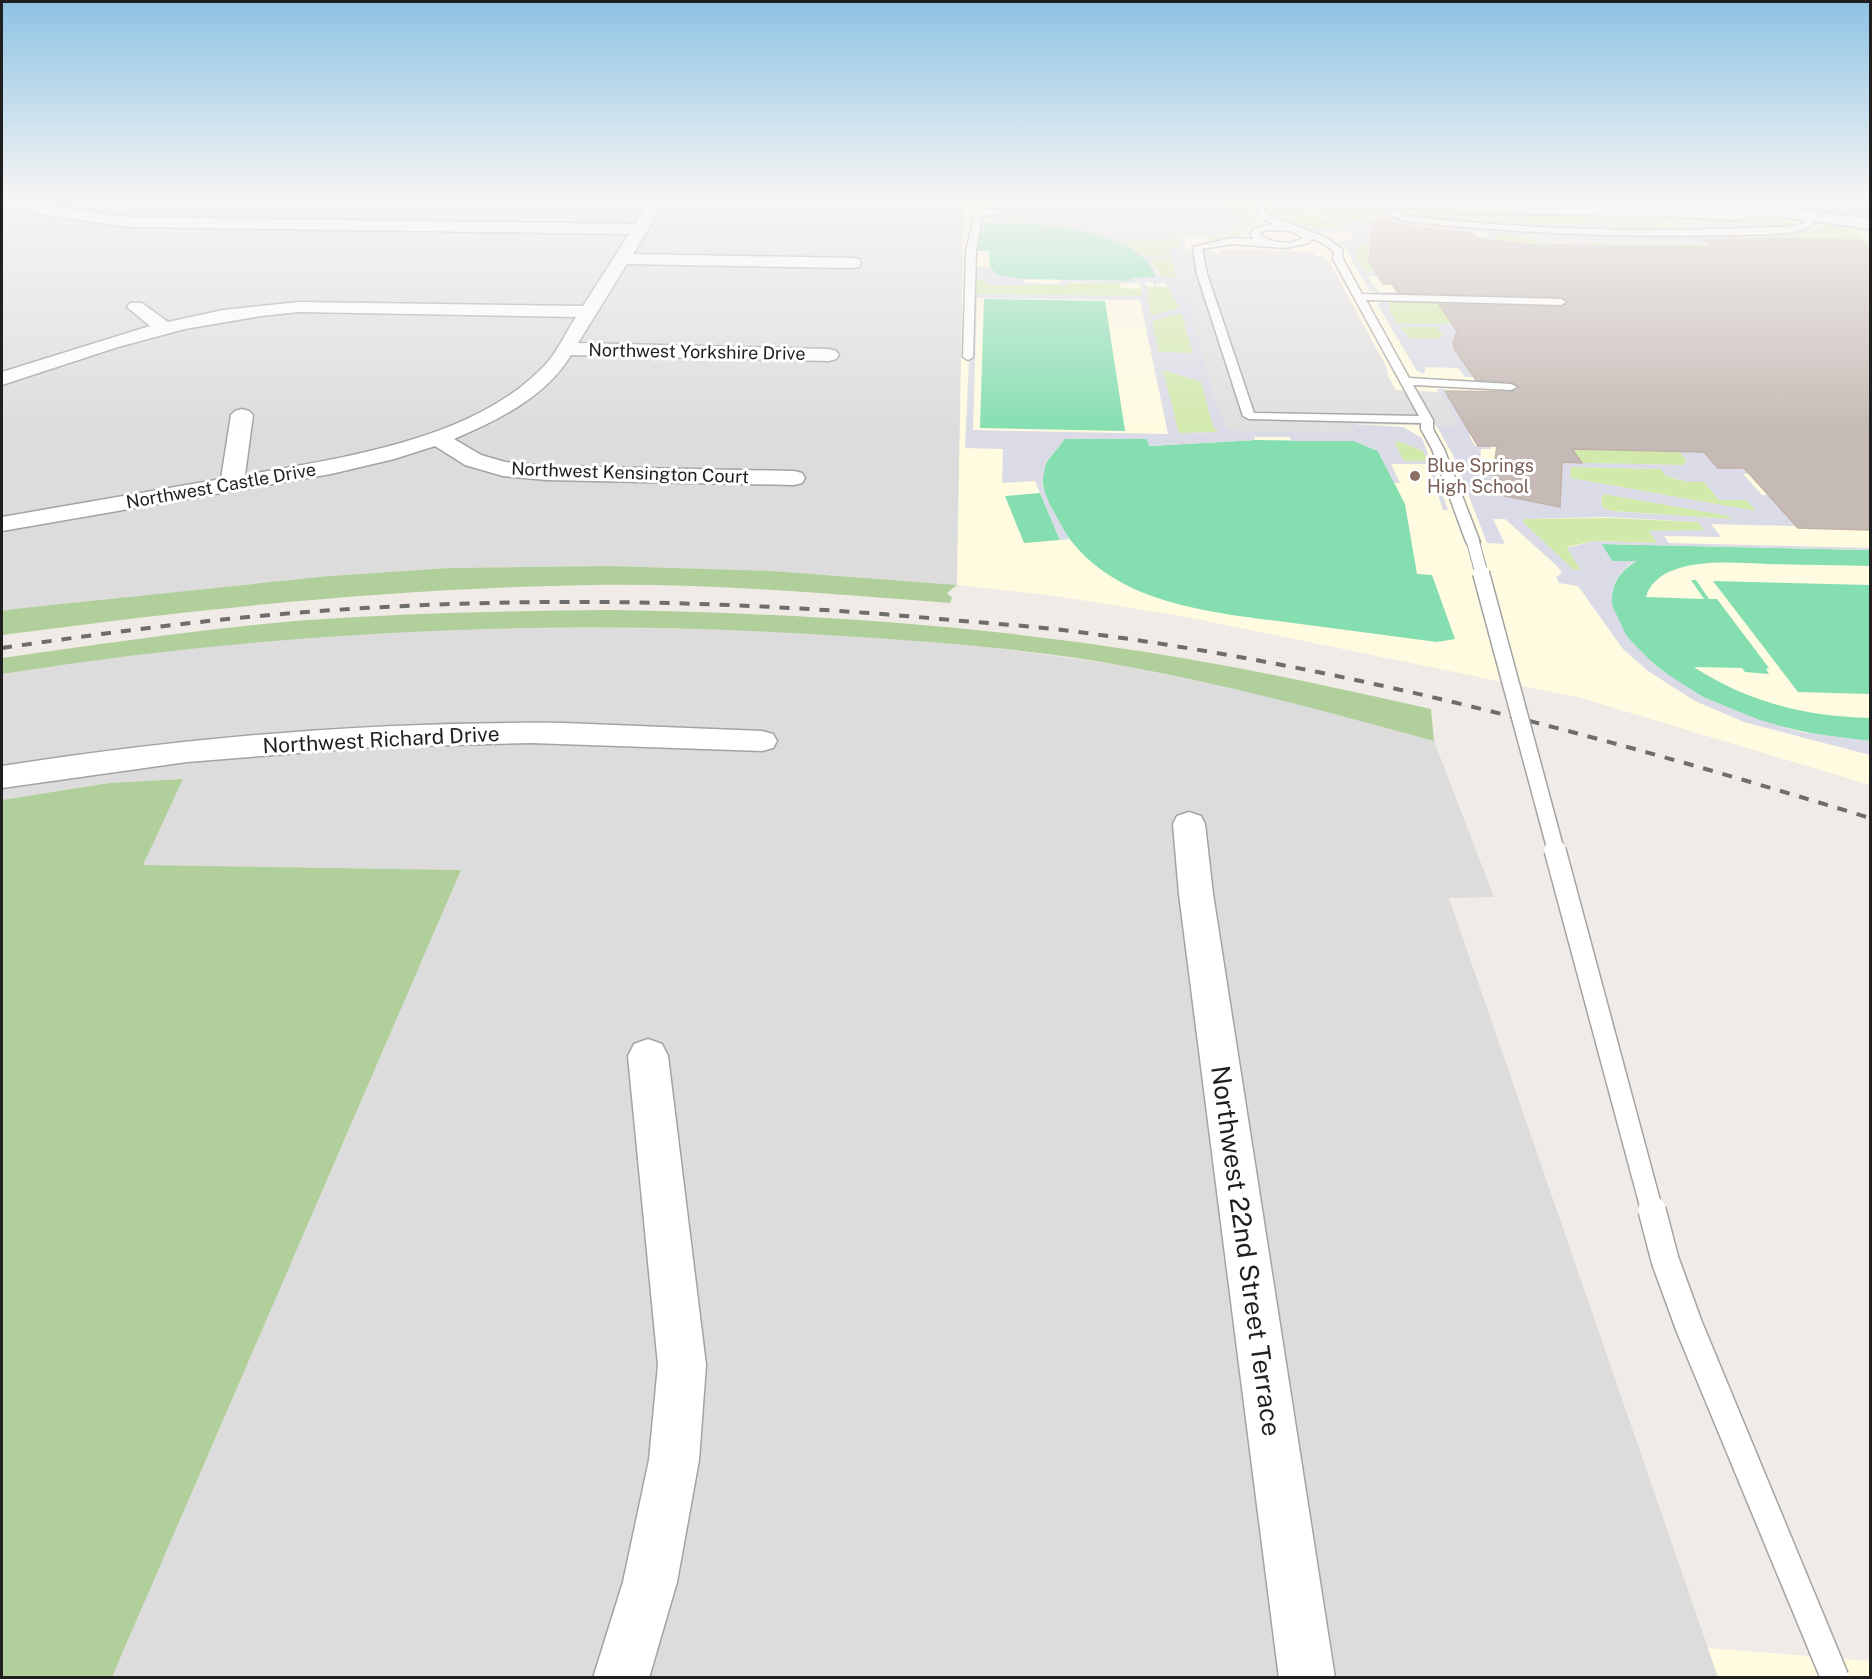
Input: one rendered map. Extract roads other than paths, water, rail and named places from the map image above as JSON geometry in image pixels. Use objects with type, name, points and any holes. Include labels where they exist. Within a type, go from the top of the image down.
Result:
[{"type":"street","name":"Northwest Castle Drive","points":[[2,524],[331,467],[386,454],[437,438],[480,420],[516,399],[554,367],[611,276]]},
{"type":"street","points":[[136,307],[165,329]]},
{"type":"street","points":[[2,379],[165,329],[230,314],[298,307],[589,312]]},
{"type":"street","name":"Northwest Yorkshire Drive","points":[[566,348],[829,355]]},
{"type":"street","points":[[232,484],[242,415]]},
{"type":"street","name":"Northwest Kensington Court","points":[[437,438],[473,460],[503,468],[547,473],[794,478]]},
{"type":"street","name":"Northwest Richard Drive","points":[[2,777],[86,763],[176,753],[411,735],[551,734],[762,741]]},
{"type":"street","name":"Northwest 22nd Street Terrace","points":[[1189,825],[1198,912],[1306,1677]]},
{"type":"street","points":[[621,1677],[650,1582],[674,1460],[682,1365],[648,1056]]},
{"type":"lane","points":[[968,357],[970,276]]},
{"type":"lane","points":[[1203,276],[1249,416],[1427,420]]},
{"type":"lane","points":[[1348,276],[1427,420],[1427,429],[1438,448],[1473,542],[1665,1260],[1693,1337],[1835,1677]]},
{"type":"lane","points":[[1478,299],[1493,291]]},
{"type":"lane","points":[[1359,297],[1560,302]]},
{"type":"lane","points":[[1406,381],[1511,387]]},
{"type":"railway","points":[[2,648],[248,617],[423,605],[511,602],[775,607],[1022,626],[1192,649],[1388,687],[1679,761],[1870,818]]},
{"type":"place","name":"Blue Springs High School","points":[[1415,476]]}]
